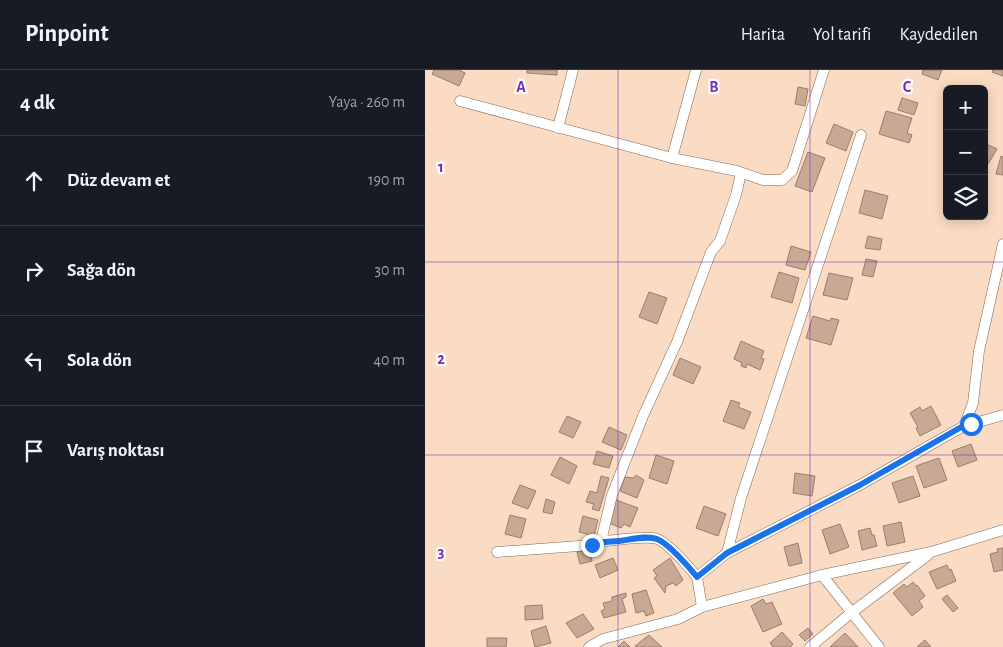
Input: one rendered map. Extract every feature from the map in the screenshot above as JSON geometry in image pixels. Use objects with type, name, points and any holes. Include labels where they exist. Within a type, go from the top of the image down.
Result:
[{"type":"street","points":[[558,128],[573,70]]},
{"type":"street","points":[[672,158],[695,70]]},
{"type":"street","points":[[460,100],[672,158],[741,173],[763,180],[782,180],[792,171],[824,70]]},
{"type":"street","points":[[727,553],[741,498],[861,135]]},
{"type":"street","points":[[601,542],[612,495],[643,416],[677,342],[711,252],[720,241],[736,195],[741,173]]},
{"type":"street","points":[[963,426],[973,403],[979,351],[1003,244]]},
{"type":"street","points":[[697,577],[727,553],[860,485],[963,426],[1003,415]]},
{"type":"street","points":[[589,647],[603,639],[678,619],[702,606],[822,575],[931,552],[1003,530]]},
{"type":"street","points":[[497,552],[592,545],[634,538],[657,539],[683,560],[697,577],[702,606]]},
{"type":"street","points":[[810,647],[931,552]]},
{"type":"street","points":[[822,575],[879,647]]},
{"type":"building","points":[[434,70],[459,70],[465,73],[459,86],[432,74]]},
{"type":"building","points":[[527,70],[557,70],[557,75],[527,73]]},
{"type":"building","points":[[923,70],[942,70],[938,80],[922,74]]},
{"type":"building","points":[[993,70],[1003,70],[1003,76],[992,72]]},
{"type":"building","points":[[798,87],[808,89],[805,106],[795,104]]},
{"type":"building","points":[[902,98],[918,103],[914,115],[898,110]]},
{"type":"building","points":[[886,111],[912,118],[907,133],[912,135],[909,143],[879,134]]},
{"type":"building","points":[[834,124],[853,132],[846,151],[826,143]]},
{"type":"building","points":[[988,145],[997,149],[988,164]]},
{"type":"building","points":[[808,152],[825,158],[812,192],[795,186]]},
{"type":"building","points":[[1001,156],[1003,157],[1003,175],[996,174]]},
{"type":"building","points":[[865,190],[888,196],[882,219],[859,213]]},
{"type":"building","points":[[868,236],[882,239],[880,250],[865,248]]},
{"type":"building","points":[[791,246],[811,252],[805,270],[786,265]]},
{"type":"building","points":[[866,259],[877,261],[873,277],[862,275]]},
{"type":"building","points":[[779,272],[799,278],[792,303],[771,297]]},
{"type":"building","points":[[829,273],[853,278],[847,300],[823,295]]},
{"type":"building","points":[[649,292],[667,298],[657,324],[639,317]]},
{"type":"building","points":[[813,316],[830,321],[831,318],[839,320],[831,345],[806,338]]},
{"type":"building","points":[[741,341],[764,351],[761,358],[764,359],[760,370],[747,364],[746,368],[741,366],[742,363],[734,359]]},
{"type":"building","points":[[680,358],[701,367],[693,384],[673,375]]},
{"type":"building","points":[[731,400],[740,403],[738,407],[751,412],[744,429],[723,421]]},
{"type":"building","points":[[931,406],[941,425],[920,436],[916,428],[918,427],[910,413],[920,407],[922,411]]},
{"type":"building","points":[[567,416],[581,422],[573,438],[559,432]]},
{"type":"building","points":[[609,427],[627,435],[621,450],[602,442]]},
{"type":"building","points":[[971,444],[977,460],[958,467],[952,451]]},
{"type":"building","points":[[597,451],[613,456],[609,468],[593,464]]},
{"type":"building","points":[[656,455],[674,461],[667,484],[649,478]]},
{"type":"building","points":[[560,457],[577,466],[569,484],[551,475]]},
{"type":"building","points":[[939,458],[947,480],[924,488],[916,466]]},
{"type":"building","points":[[795,473],[815,476],[812,496],[793,493]]},
{"type":"building","points":[[636,475],[644,480],[637,498],[620,491],[625,477],[634,478]]},
{"type":"building","points":[[601,476],[609,478],[599,511],[592,509],[594,504],[586,502],[590,491],[597,493]]},
{"type":"building","points":[[913,476],[920,496],[899,503],[892,483]]},
{"type":"building","points":[[520,485],[536,491],[528,509],[512,503]]},
{"type":"building","points":[[546,499],[555,502],[552,514],[543,512]]},
{"type":"building","points":[[616,500],[638,508],[630,527],[624,524],[621,528],[609,523]]},
{"type":"building","points":[[704,506],[726,514],[718,536],[696,528]]},
{"type":"building","points":[[510,515],[526,519],[521,538],[505,534]]},
{"type":"building","points":[[583,516],[598,520],[594,536],[579,532]]},
{"type":"building","points":[[901,522],[905,542],[887,546],[883,526]]},
{"type":"building","points":[[840,524],[849,547],[830,554],[822,530]]},
{"type":"building","points":[[870,528],[877,546],[862,550],[858,531]]},
{"type":"building","points":[[798,543],[802,563],[789,566],[784,547]]},
{"type":"building","points":[[1003,548],[1003,570],[994,572],[990,554],[998,552],[997,549]]},
{"type":"building","points":[[589,550],[592,561],[580,564],[577,552]]},
{"type":"building","points":[[613,558],[618,570],[600,578],[595,565]]},
{"type":"building","points":[[670,558],[683,580],[676,586],[673,583],[666,586],[665,593],[654,578],[657,576],[653,570]]},
{"type":"building","points":[[947,565],[949,570],[951,569],[956,581],[937,589],[929,572]]},
{"type":"building","points":[[913,582],[925,596],[919,601],[923,607],[912,616],[893,593],[904,584],[907,587]]},
{"type":"building","points":[[646,590],[654,613],[646,616],[644,611],[636,613],[632,594]]},
{"type":"building","points":[[626,593],[626,597],[622,599],[626,612],[604,618],[601,611],[605,609],[603,603],[612,601],[612,597]]},
{"type":"building","points":[[947,595],[958,608],[953,612],[942,599]]},
{"type":"building","points":[[763,599],[766,604],[772,602],[782,624],[763,632],[751,606]]},
{"type":"building","points":[[542,605],[543,619],[525,620],[525,606]]},
{"type":"building","points":[[583,614],[594,629],[577,638],[566,623]]},
{"type":"building","points":[[546,626],[551,643],[535,647],[531,631]]},
{"type":"building","points":[[808,628],[813,634],[805,641],[799,635]]},
{"type":"building","points":[[782,632],[793,644],[790,647],[773,647],[770,643]]},
{"type":"building","points":[[845,633],[858,647],[830,647]]},
{"type":"building","points":[[649,635],[662,647],[635,646]]},
{"type":"building","points":[[487,638],[507,638],[506,647],[487,647]]},
{"type":"building","points":[[925,640],[931,647],[917,647]]},
{"type":"building","points":[[624,641],[630,647],[618,647]]},
{"type":"route","points":[[592,545],[634,538],[657,539],[683,560],[697,577],[727,553],[860,485],[963,426],[971,424]]}]
